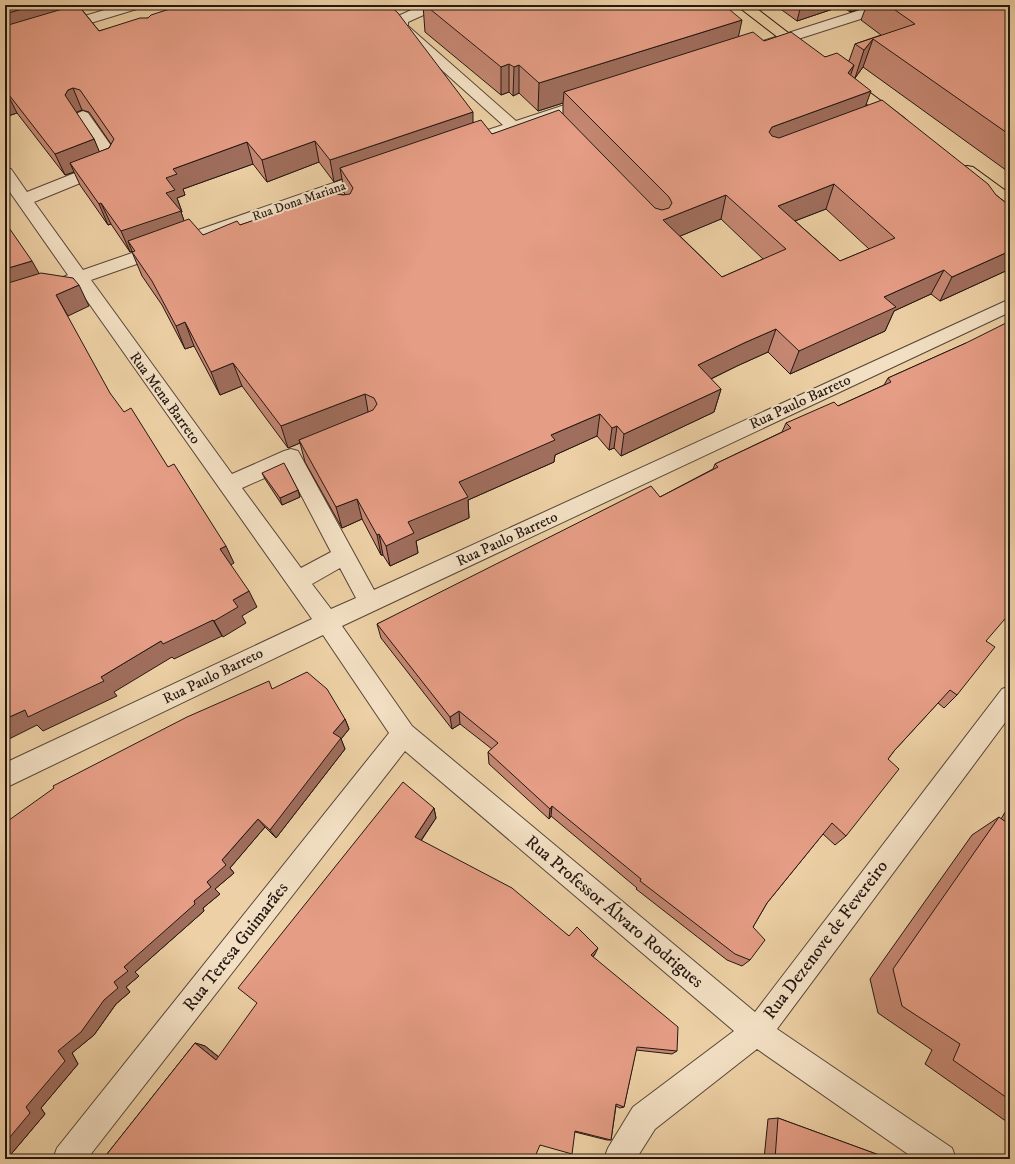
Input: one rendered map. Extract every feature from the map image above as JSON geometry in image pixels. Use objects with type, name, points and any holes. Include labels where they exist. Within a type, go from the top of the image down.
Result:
[{"type":"main road","points":[[743,5],[818,62]]},
{"type":"main road","points":[[831,71],[881,115],[908,127]]},
{"type":"main road","points":[[959,165],[1010,202]]},
{"type":"street","points":[[434,5],[409,15],[401,20],[401,27],[513,126]]},
{"type":"street","points":[[754,49],[890,5]]},
{"type":"street","points":[[5,45],[131,6],[138,20]]},
{"type":"street","points":[[448,149],[513,126],[554,120],[609,95]]},
{"type":"street","points":[[24,200],[111,164],[113,160],[83,116]]},
{"type":"street","name":"Rua Dona Mariana","points":[[50,288],[336,195],[382,172]]},
{"type":"street","name":"Rua Mena Barreto","points":[[5,173],[327,622]]},
{"type":"street","name":"Rua Paulo Barreto","points":[[5,776],[369,602],[1010,305]]},
{"type":"street","points":[[228,484],[298,454],[344,555],[369,602]]},
{"type":"street","points":[[298,581],[344,555]]},
{"type":"street","name":"Rua Professor Álvaro Rodrigues","points":[[327,622],[403,734],[757,1032],[941,1159]]},
{"type":"street","name":"Rua Dezenove de Fevereiro","points":[[619,1159],[644,1118],[757,1032],[1009,699]]},
{"type":"street","name":"Rua Teresa Guimarães","points":[[68,1159],[403,734]]},
{"type":"building","points":[[5,5],[35,5],[5,14]]},
{"type":"building","points":[[78,5],[99,31],[140,18],[148,18],[151,15],[182,5],[389,5],[398,13],[473,112],[330,160],[315,141],[262,160],[247,142],[173,169],[177,174],[166,178],[175,190],[166,193],[181,211],[121,231],[101,203],[99,204],[70,163],[109,148],[114,139],[80,90],[73,88],[68,90],[65,95],[94,139],[55,154],[6,91],[5,92],[5,26]]},
{"type":"building","points":[[425,5],[724,5],[742,20],[539,83],[519,65],[514,67],[509,64],[501,67]]},
{"type":"building","points":[[888,5],[1010,5],[1010,135],[873,39],[864,50],[855,44],[915,24]]},
{"type":"building","points":[[753,32],[764,41],[791,32],[825,57],[837,53],[854,65],[848,73],[871,91],[772,127],[769,132],[772,136],[779,138],[882,100],[988,184],[996,195],[1010,206],[1010,251],[952,277],[944,270],[884,297],[896,307],[799,351],[776,329],[744,343],[698,365],[721,389],[624,434],[617,426],[612,428],[600,414],[551,435],[555,440],[459,482],[468,497],[408,522],[414,533],[386,546],[379,534],[377,535],[357,499],[336,507],[299,440],[373,410],[377,404],[374,398],[365,394],[281,426],[233,363],[211,372],[185,322],[176,326],[152,281],[132,252],[135,251],[128,241],[189,219],[203,235],[237,221],[240,225],[335,192],[343,195],[350,194],[353,188],[340,168],[481,120],[492,134],[559,110],[655,208],[662,210],[669,208],[672,203],[669,197],[564,92]],"holes":[[[834,184],[895,238],[840,261],[778,206]],[[726,195],[786,249],[722,277],[663,220]]]},
{"type":"building","points":[[5,222],[32,261],[5,269]]},
{"type":"building","points":[[41,273],[73,278],[79,285],[56,295],[110,393],[124,412],[131,408],[168,467],[174,464],[226,546],[220,549],[249,591],[233,600],[238,607],[214,621],[213,620],[163,644],[161,641],[101,677],[104,681],[28,717],[25,710],[5,719],[5,284]]},
{"type":"building","points":[[1010,321],[1010,613],[986,641],[995,647],[957,695],[950,690],[888,759],[899,769],[846,836],[832,823],[767,903],[753,927],[765,940],[750,960],[735,954],[640,881],[641,879],[552,806],[550,809],[488,752],[498,743],[459,711],[450,717],[377,624],[651,486],[660,497],[718,467],[715,464],[791,428],[786,423],[834,402],[838,406],[891,382],[888,378],[966,343]]},
{"type":"building","points":[[284,463],[298,490],[280,498],[262,473]]},
{"type":"building","points":[[307,672],[327,689],[345,719],[333,733],[341,738],[270,830],[258,819],[222,860],[226,865],[207,882],[211,887],[194,901],[195,904],[124,967],[128,971],[114,982],[118,988],[104,1000],[81,1032],[58,1051],[65,1061],[26,1107],[30,1113],[5,1143],[5,823],[54,788],[53,786],[187,717],[269,681],[272,689]]},
{"type":"building","points":[[403,782],[434,808],[415,837],[512,888],[569,936],[577,927],[598,948],[591,955],[678,1027],[677,1051],[637,1047],[624,1107],[616,1104],[611,1140],[575,1131],[572,1154],[540,1145],[534,1159],[103,1159],[195,1043],[216,1060],[257,1003],[238,988]]},
{"type":"building","points":[[999,817],[1010,825],[1010,1100],[953,1060],[960,1044],[902,1006],[893,969]]},
{"type":"building","points":[[778,1118],[890,1159],[775,1159]]}]
